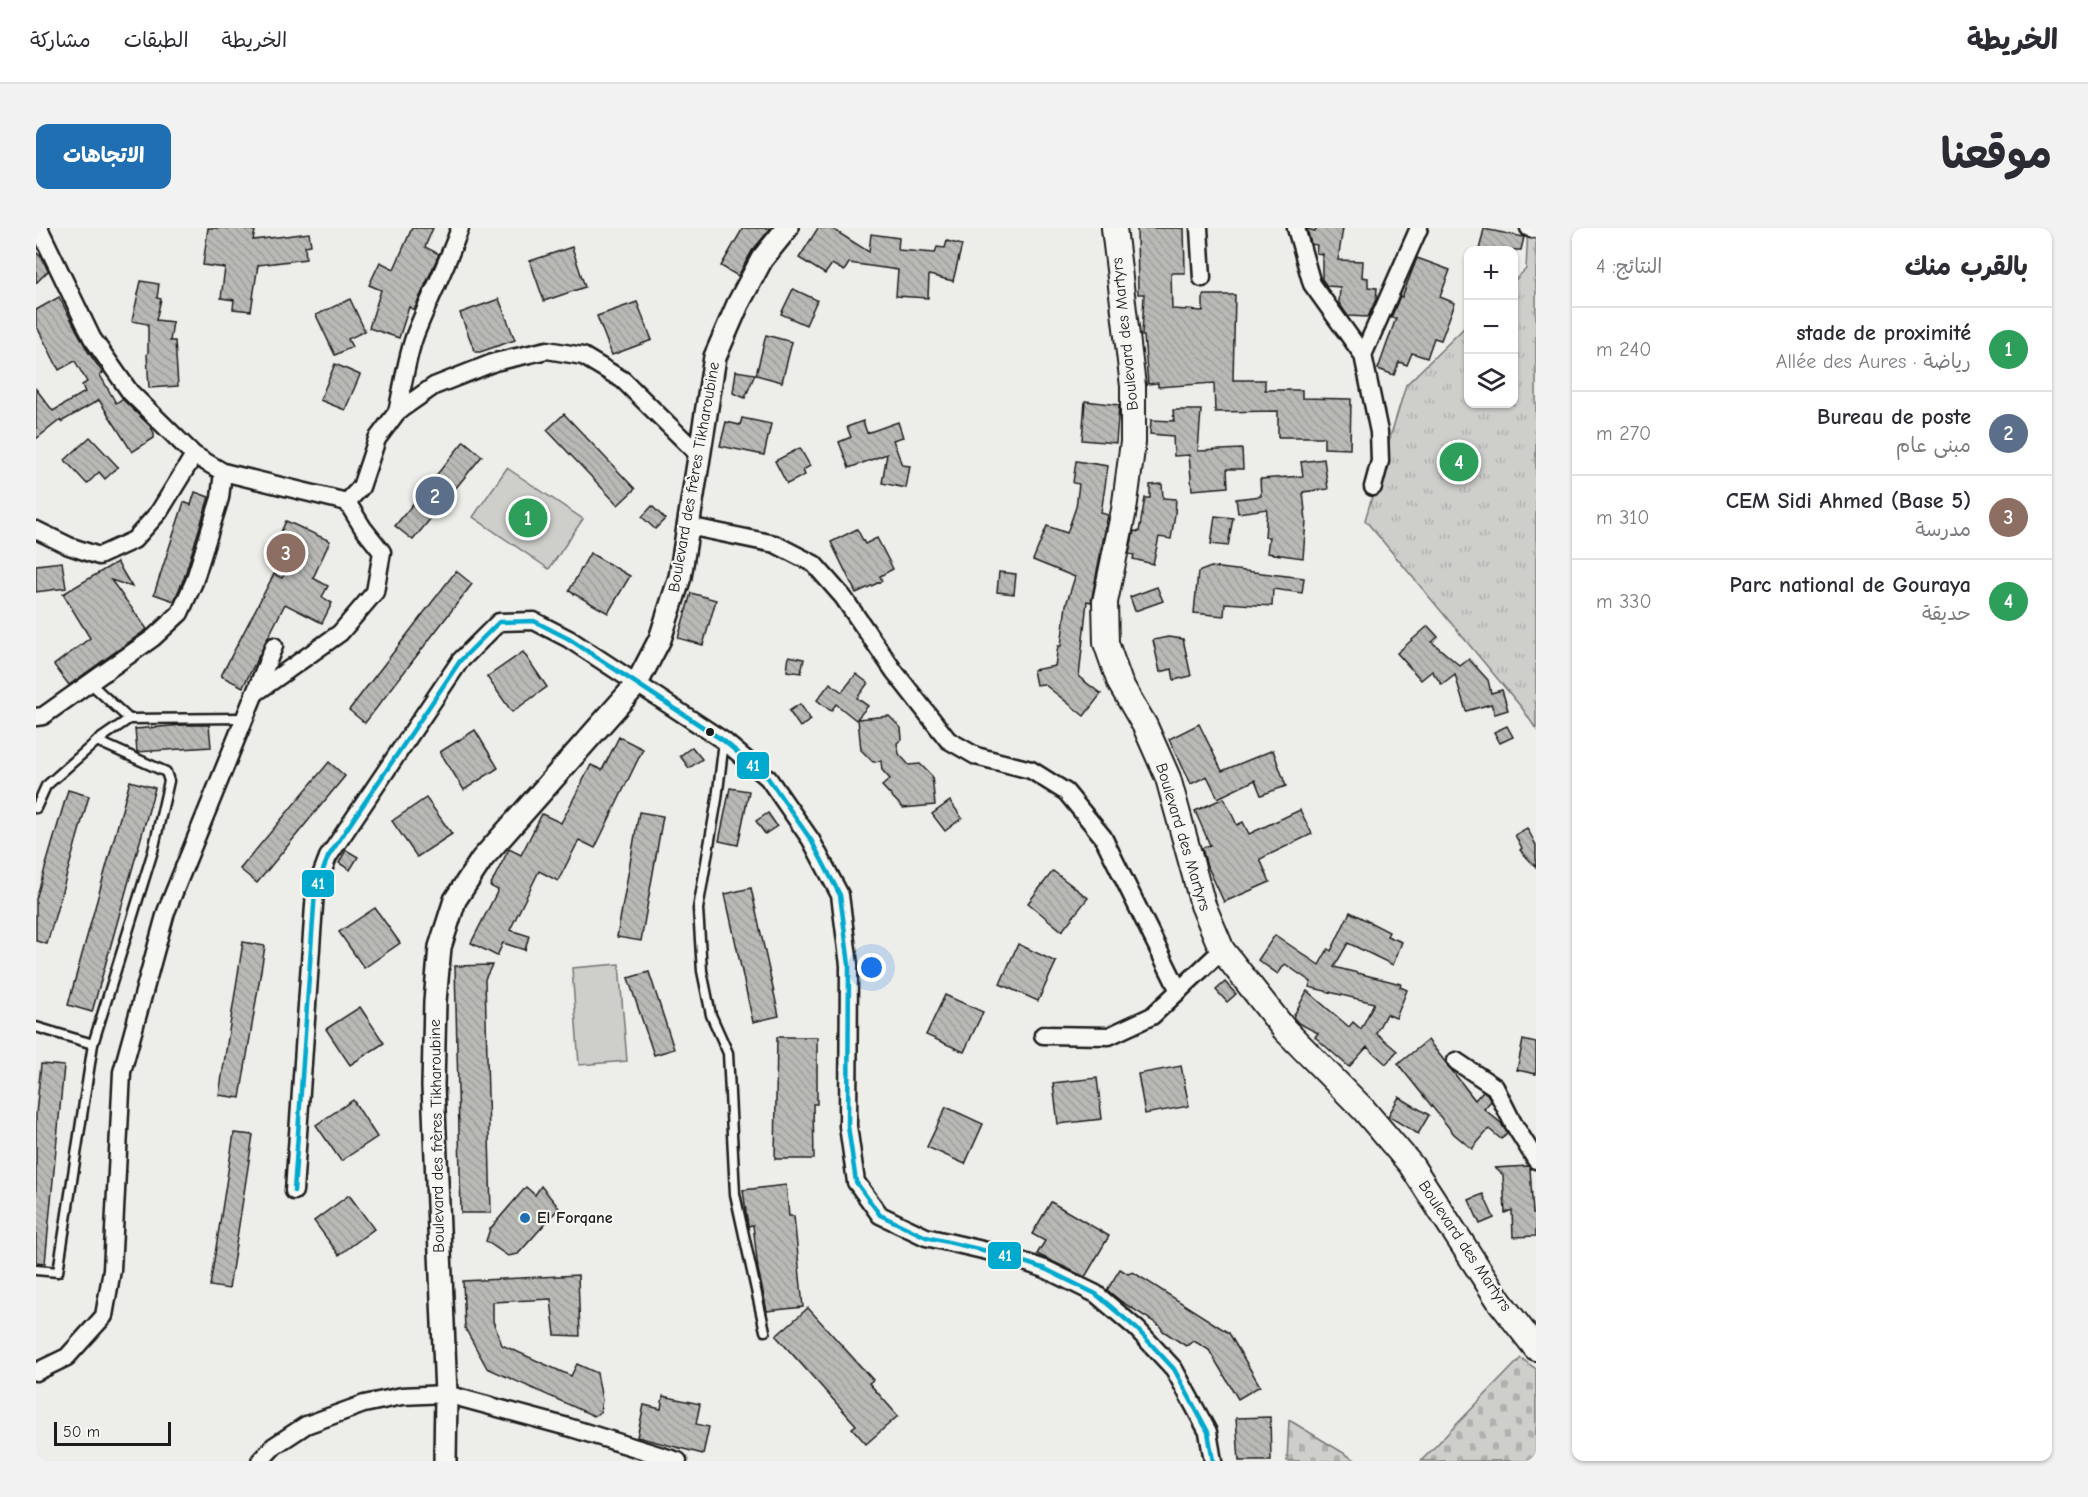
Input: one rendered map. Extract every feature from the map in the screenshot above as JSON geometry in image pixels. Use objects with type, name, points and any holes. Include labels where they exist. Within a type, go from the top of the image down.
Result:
[{"type":"main road","name":"Boulevard des Martyrs","points":[[1114,228],[1133,386],[1133,442],[1124,510],[1105,602],[1106,643],[1120,683],[1145,726],[1167,778],[1203,905],[1222,950],[1285,1030],[1364,1110],[1411,1166],[1500,1302],[1536,1348]]},
{"type":"street","points":[[39,228],[92,338],[130,392],[194,455],[223,472],[347,502],[363,528],[382,552],[375,592],[340,633],[254,694]]},
{"type":"street","points":[[398,412],[407,360],[415,336],[450,257],[460,228]]},
{"type":"street","name":"Boulevard des frères Tikharoubine","points":[[445,1461],[446,1394],[433,1086],[435,1001],[440,947],[455,900],[483,859],[636,685],[660,639],[680,577],[715,357],[738,304],[762,259],[787,228]]},
{"type":"street","points":[[1199,228],[1202,278]]},
{"type":"street","points":[[1296,228],[1312,284],[1363,355],[1379,432],[1380,461],[1373,487]]},
{"type":"street","points":[[1363,355],[1419,228]]},
{"type":"street","points":[[347,502],[362,487],[376,440],[398,412],[434,386],[495,362],[548,350],[582,356],[623,380],[699,456]]},
{"type":"street","points":[[36,530],[69,546],[99,556],[134,540],[159,512],[194,455]]},
{"type":"street","points":[[36,717],[43,716],[153,638],[180,613],[194,582],[217,509],[223,472]]},
{"type":"street","points":[[688,526],[775,544],[814,564],[843,597],[894,671],[948,740],[976,756],[1031,770],[1066,792],[1103,837],[1179,991]]},
{"type":"street","points":[[294,1191],[315,891],[328,857],[460,661],[499,622],[534,621],[569,639],[724,741],[768,778],[811,840],[840,895],[849,965],[848,1126],[856,1182],[880,1215],[926,1237],[1000,1254],[1045,1269],[1096,1294],[1137,1329],[1174,1369],[1208,1432],[1213,1461]]},
{"type":"street","points":[[36,1372],[67,1357],[104,1316],[112,1270],[122,1072],[166,912],[274,646]]},
{"type":"street","points":[[1043,1035],[1109,1036],[1152,1016],[1222,950]]},
{"type":"street","points":[[1456,1060],[1495,1087],[1513,1123],[1536,1160]]},
{"type":"street","points":[[260,1461],[274,1446],[306,1425],[364,1404],[402,1396],[446,1394],[568,1427],[678,1461]]},
{"type":"lane","points":[[90,683],[129,719]]},
{"type":"lane","points":[[36,808],[46,786],[97,741],[129,719],[244,718]]},
{"type":"lane","points":[[36,1270],[58,1272],[93,1044],[153,851],[169,781],[166,772],[97,741]]},
{"type":"lane","points":[[724,741],[717,799],[698,909],[702,971],[711,1015],[728,1053],[735,1194],[765,1331]]},
{"type":"lane","points":[[36,1027],[93,1044]]},
{"type":"green space","points":[[1528,228],[1536,228],[1536,729],[1522,708],[1365,520],[1406,385],[1464,328],[1464,408],[1518,408],[1518,277],[1526,269]]},
{"type":"green space","points":[[507,468],[583,519],[549,569],[473,517]]},
{"type":"green space","points":[[619,964],[627,1061],[579,1065],[572,968]]},
{"type":"green space","points":[[1521,1358],[1536,1369],[1536,1461],[1421,1461]]},
{"type":"green space","points":[[1289,1420],[1357,1461],[1287,1461]]},
{"type":"building","points":[[208,228],[241,228],[255,231],[253,240],[309,233],[311,245],[305,246],[306,259],[258,265],[251,311],[233,309],[234,300],[221,298],[225,268],[203,265]]},
{"type":"building","points":[[412,228],[433,228],[425,247],[439,254],[414,310],[409,307],[399,338],[369,328],[381,290],[369,285],[380,262],[394,269]]},
{"type":"building","points":[[743,228],[771,228],[752,251],[738,276],[721,266]]},
{"type":"building","points":[[818,228],[831,228],[869,252],[871,234],[899,238],[898,250],[935,253],[937,247],[945,248],[947,241],[962,245],[953,281],[929,275],[928,298],[896,296],[898,270],[849,263],[844,271],[832,264],[825,274],[799,258]]},
{"type":"building","points":[[1137,228],[1184,228],[1185,273],[1171,273],[1172,309],[1203,311],[1203,295],[1235,295],[1233,380],[1265,380],[1265,390],[1302,390],[1302,398],[1351,399],[1350,449],[1324,448],[1324,437],[1278,437],[1278,411],[1215,412],[1214,383],[1158,387],[1158,383],[1148,384],[1144,336],[1142,336],[1144,294],[1138,294]]},
{"type":"building","points":[[1316,228],[1343,228],[1338,260],[1363,261],[1362,277],[1368,278],[1368,287],[1377,288],[1376,299],[1368,317],[1348,316],[1339,303],[1340,287],[1327,286],[1322,279],[1322,254],[1316,253],[1317,245],[1311,244],[1307,229],[1315,231]]},
{"type":"building","points":[[1484,229],[1524,237],[1521,250],[1518,250],[1518,246],[1480,246]]},
{"type":"building","points":[[572,247],[585,287],[544,301],[530,261]]},
{"type":"building","points":[[36,252],[42,258],[48,271],[36,283]]},
{"type":"building","points":[[1417,258],[1450,270],[1440,297],[1455,303],[1441,340],[1434,338],[1427,358],[1412,353],[1407,365],[1399,362],[1394,375],[1378,369],[1396,318],[1391,318]]},
{"type":"building","points":[[141,281],[159,284],[157,298],[161,299],[156,320],[173,322],[170,341],[175,341],[178,386],[149,388],[148,324],[132,321]]},
{"type":"building","points":[[793,289],[817,300],[806,325],[781,314]]},
{"type":"building","points":[[59,297],[89,353],[103,373],[100,375],[116,403],[122,399],[150,426],[154,433],[154,438],[132,452],[99,400],[61,422],[60,420],[36,439],[36,389],[53,411],[85,392],[82,385],[87,382],[75,361],[59,370],[36,325],[36,310]]},
{"type":"building","points":[[350,299],[365,331],[348,339],[352,347],[335,355],[316,315]]},
{"type":"building","points":[[499,299],[515,340],[475,352],[460,313]]},
{"type":"building","points":[[637,302],[652,340],[612,355],[597,316]]},
{"type":"building","points":[[766,335],[792,342],[782,382],[756,375]]},
{"type":"building","points":[[335,364],[360,375],[345,410],[320,400]]},
{"type":"building","points":[[736,371],[755,374],[745,398],[733,393]]},
{"type":"building","points":[[1085,401],[1119,405],[1116,443],[1082,440]]},
{"type":"building","points":[[1173,410],[1201,410],[1198,451],[1242,449],[1243,469],[1227,469],[1228,487],[1192,490],[1189,455],[1174,456],[1173,436],[1150,434],[1151,420],[1174,421]]},
{"type":"building","points":[[564,414],[635,489],[618,505],[547,430]]},
{"type":"building","points":[[742,418],[771,424],[764,455],[720,446],[726,422],[740,425]]},
{"type":"building","points":[[863,421],[867,433],[898,422],[903,437],[893,440],[902,465],[910,466],[906,488],[882,483],[887,454],[849,468],[839,442],[851,437],[847,427]]},
{"type":"building","points":[[90,437],[118,467],[105,479],[99,472],[87,484],[65,460]]},
{"type":"building","points":[[464,441],[482,456],[413,540],[395,526]]},
{"type":"building","points":[[800,448],[810,466],[803,470],[805,475],[787,484],[775,461]]},
{"type":"building","points":[[1324,459],[1328,489],[1303,492],[1306,521],[1303,558],[1267,553],[1269,537],[1265,537],[1267,509],[1238,513],[1236,499],[1261,496],[1260,479],[1303,476],[1301,462]]},
{"type":"building","points":[[1076,461],[1108,466],[1101,513],[1108,515],[1091,602],[1087,601],[1079,677],[1101,694],[1084,716],[1044,684],[1036,685],[1033,670],[1055,666],[1058,646],[1061,646],[1066,605],[1075,577],[1033,560],[1047,526],[1067,533],[1076,507],[1079,484],[1073,483]]},
{"type":"building","points":[[1162,484],[1163,498],[1176,499],[1175,514],[1171,539],[1159,537],[1153,564],[1133,559],[1134,555],[1129,554],[1134,531],[1139,532],[1145,498],[1150,498],[1150,485]]},
{"type":"building","points":[[195,492],[209,497],[184,578],[174,601],[154,594],[184,502],[191,505]]},
{"type":"building","points":[[652,506],[665,519],[655,529],[642,517]]},
{"type":"building","points":[[1215,516],[1233,518],[1228,546],[1211,544]]},
{"type":"building","points":[[286,521],[330,541],[313,578],[328,586],[322,597],[332,603],[322,623],[285,604],[243,687],[221,676],[274,574],[282,578],[295,554],[275,545]]},
{"type":"building","points":[[857,529],[865,544],[877,538],[893,569],[880,576],[882,581],[856,593],[831,542]]},
{"type":"building","points":[[590,553],[630,576],[608,613],[569,591]]},
{"type":"building","points":[[62,562],[66,588],[36,592],[36,565]]},
{"type":"building","points":[[117,562],[132,587],[111,580],[147,629],[69,685],[54,665],[90,638],[63,594]]},
{"type":"building","points":[[1211,567],[1304,578],[1302,593],[1273,589],[1272,606],[1225,603],[1224,616],[1194,613],[1198,572]]},
{"type":"building","points":[[456,571],[472,584],[365,723],[349,710]]},
{"type":"building","points":[[999,572],[1016,574],[1014,594],[997,592]]},
{"type":"building","points":[[1157,587],[1163,601],[1135,611],[1130,597]]},
{"type":"building","points":[[691,593],[716,600],[703,645],[678,638]]},
{"type":"building","points":[[1428,626],[1438,637],[1432,642],[1460,666],[1469,659],[1488,680],[1491,693],[1502,690],[1508,710],[1495,714],[1491,704],[1466,711],[1455,675],[1442,685],[1432,671],[1421,680],[1397,653]]},
{"type":"building","points":[[1168,637],[1183,639],[1191,676],[1174,680],[1172,669],[1160,672],[1153,640]]},
{"type":"building","points":[[523,652],[547,687],[512,712],[487,677]]},
{"type":"building","points":[[789,656],[804,659],[801,673],[787,671]]},
{"type":"building","points":[[856,674],[868,683],[857,698],[868,706],[856,720],[836,704],[831,711],[817,700],[830,683],[842,692]]},
{"type":"building","points":[[800,704],[811,720],[800,727],[789,711]]},
{"type":"building","points":[[889,716],[901,728],[902,739],[897,743],[899,754],[909,765],[920,764],[932,776],[935,805],[903,808],[882,786],[890,779],[882,770],[881,761],[873,762],[861,750],[858,719]]},
{"type":"building","points":[[1199,724],[1222,771],[1273,750],[1286,786],[1261,795],[1255,780],[1218,798],[1207,776],[1191,784],[1169,739]]},
{"type":"building","points":[[209,725],[211,747],[137,752],[135,729]]},
{"type":"building","points":[[1507,726],[1513,737],[1500,743],[1494,732]]},
{"type":"building","points":[[475,730],[498,768],[464,790],[440,752]]},
{"type":"building","points":[[619,737],[643,749],[595,848],[579,840],[558,881],[539,871],[510,930],[529,936],[525,950],[503,943],[497,956],[471,943],[498,890],[490,886],[509,849],[521,855],[542,814],[561,823],[591,765],[602,770]]},
{"type":"building","points":[[692,747],[702,759],[689,768],[680,756]]},
{"type":"building","points":[[329,762],[345,776],[257,883],[240,869]]},
{"type":"building","points":[[130,781],[155,788],[92,1012],[68,1005]]},
{"type":"building","points":[[730,788],[749,791],[738,845],[719,841]]},
{"type":"building","points":[[68,790],[89,796],[47,944],[36,941],[36,899]]},
{"type":"building","points":[[426,798],[452,834],[417,857],[392,821]]},
{"type":"building","points":[[1224,798],[1237,825],[1243,822],[1249,834],[1300,810],[1312,834],[1260,859],[1270,882],[1224,902],[1206,863],[1202,848],[1210,845],[1195,811]]},
{"type":"building","points":[[950,801],[962,818],[945,831],[932,814]]},
{"type":"building","points":[[639,812],[663,816],[641,941],[617,937]]},
{"type":"building","points":[[768,813],[777,826],[765,834],[756,821]]},
{"type":"building","points":[[1527,828],[1536,845],[1536,867],[1520,850],[1522,848],[1515,835]]},
{"type":"building","points":[[346,850],[358,857],[350,870],[339,863]]},
{"type":"building","points":[[1053,871],[1088,898],[1062,931],[1028,903]]},
{"type":"building","points":[[751,888],[779,1016],[753,1022],[725,894]]},
{"type":"building","points":[[375,908],[400,943],[364,968],[339,932]]},
{"type":"building","points":[[1350,912],[1389,932],[1387,936],[1402,942],[1393,965],[1348,943],[1334,967],[1401,984],[1400,987],[1407,990],[1396,1018],[1386,1014],[1376,1033],[1397,1051],[1386,1064],[1367,1047],[1349,1067],[1315,1037],[1318,1033],[1298,1023],[1293,1017],[1307,991],[1349,1027],[1353,1022],[1361,1029],[1374,1003],[1309,987],[1311,982],[1285,964],[1278,974],[1258,960],[1275,935],[1319,965],[1328,949],[1331,951]]},
{"type":"building","points":[[243,942],[265,946],[240,1098],[219,1095]]},
{"type":"building","points":[[1018,944],[1056,962],[1038,1001],[1000,984]]},
{"type":"building","points":[[492,965],[485,979],[491,1213],[461,1213],[455,966]]},
{"type":"building","points":[[649,972],[674,1049],[654,1055],[628,978]]},
{"type":"building","points":[[1225,982],[1236,994],[1227,1002],[1216,990]]},
{"type":"building","points":[[945,995],[983,1012],[964,1052],[926,1035]]},
{"type":"building","points":[[360,1007],[384,1043],[350,1065],[326,1029]]},
{"type":"building","points":[[777,1037],[817,1037],[817,1104],[813,1104],[814,1159],[775,1159]]},
{"type":"building","points":[[1428,1040],[1475,1100],[1483,1091],[1487,1094],[1491,1101],[1484,1109],[1501,1123],[1507,1133],[1501,1139],[1489,1129],[1472,1149],[1454,1134],[1398,1064]]},
{"type":"building","points":[[1523,1040],[1536,1043],[1536,1074],[1517,1070]]},
{"type":"building","points":[[41,1064],[64,1066],[45,1263],[36,1262],[36,1114]]},
{"type":"building","points":[[1181,1066],[1189,1106],[1145,1114],[1138,1074]]},
{"type":"building","points":[[1097,1078],[1102,1119],[1058,1124],[1053,1083]]},
{"type":"building","points":[[1399,1097],[1429,1115],[1418,1134],[1388,1116]]},
{"type":"building","points":[[353,1100],[377,1137],[341,1161],[316,1125]]},
{"type":"building","points":[[946,1107],[983,1124],[965,1164],[927,1147]]},
{"type":"building","points":[[234,1133],[253,1135],[229,1289],[210,1286]]},
{"type":"building","points":[[1528,1166],[1533,1214],[1536,1214],[1536,1236],[1513,1237],[1512,1210],[1505,1213],[1503,1175],[1495,1168]]},
{"type":"building","points":[[786,1185],[789,1216],[794,1216],[803,1307],[767,1311],[758,1269],[753,1225],[748,1226],[743,1190]]},
{"type":"building","name":"El Forqane","points":[[541,1186],[559,1208],[518,1254],[508,1256],[486,1241],[490,1229],[526,1187],[535,1195]]},
{"type":"building","points":[[1483,1194],[1494,1218],[1480,1224],[1469,1200]]},
{"type":"building","points":[[349,1195],[374,1229],[339,1255],[314,1221]]},
{"type":"building","points":[[1051,1202],[1109,1236],[1085,1277],[1037,1254],[1045,1241],[1032,1234]]},
{"type":"building","points":[[1120,1269],[1128,1274],[1133,1272],[1229,1333],[1260,1386],[1238,1399],[1209,1350],[1194,1341],[1186,1346],[1107,1290]]},
{"type":"building","points":[[578,1275],[580,1336],[555,1335],[551,1299],[493,1302],[493,1321],[502,1345],[571,1376],[577,1364],[597,1373],[602,1400],[600,1412],[594,1416],[487,1368],[465,1328],[463,1281]]},
{"type":"building","points":[[808,1308],[873,1380],[869,1383],[898,1416],[866,1444],[852,1428],[856,1425],[776,1336]]},
{"type":"building","points":[[663,1396],[700,1404],[696,1424],[709,1427],[703,1454],[637,1437],[644,1405],[661,1409]]},
{"type":"building","points":[[1270,1417],[1271,1461],[1239,1461],[1236,1418]]},
{"type":"transit line","name":"41","points":[[294,1191],[315,891],[328,857],[460,661],[499,622],[534,621],[569,639],[724,741],[768,778],[811,840],[840,895],[849,965],[848,1126],[856,1182],[880,1215],[926,1237],[1000,1254],[1045,1269],[1096,1294],[1137,1329],[1174,1369],[1208,1432],[1213,1461]]},
{"type":"place","name":"Parc national de Gouraya","points":[[1459,462]]},
{"type":"place","name":"Bureau de poste","points":[[435,496]]},
{"type":"place","name":"stade de proximité","points":[[528,518]]},
{"type":"place","name":"CEM Sidi Ahmed (Base 5)","points":[[286,553]]},
{"type":"place","name":"El Forqane","points":[[525,1218]]}]
